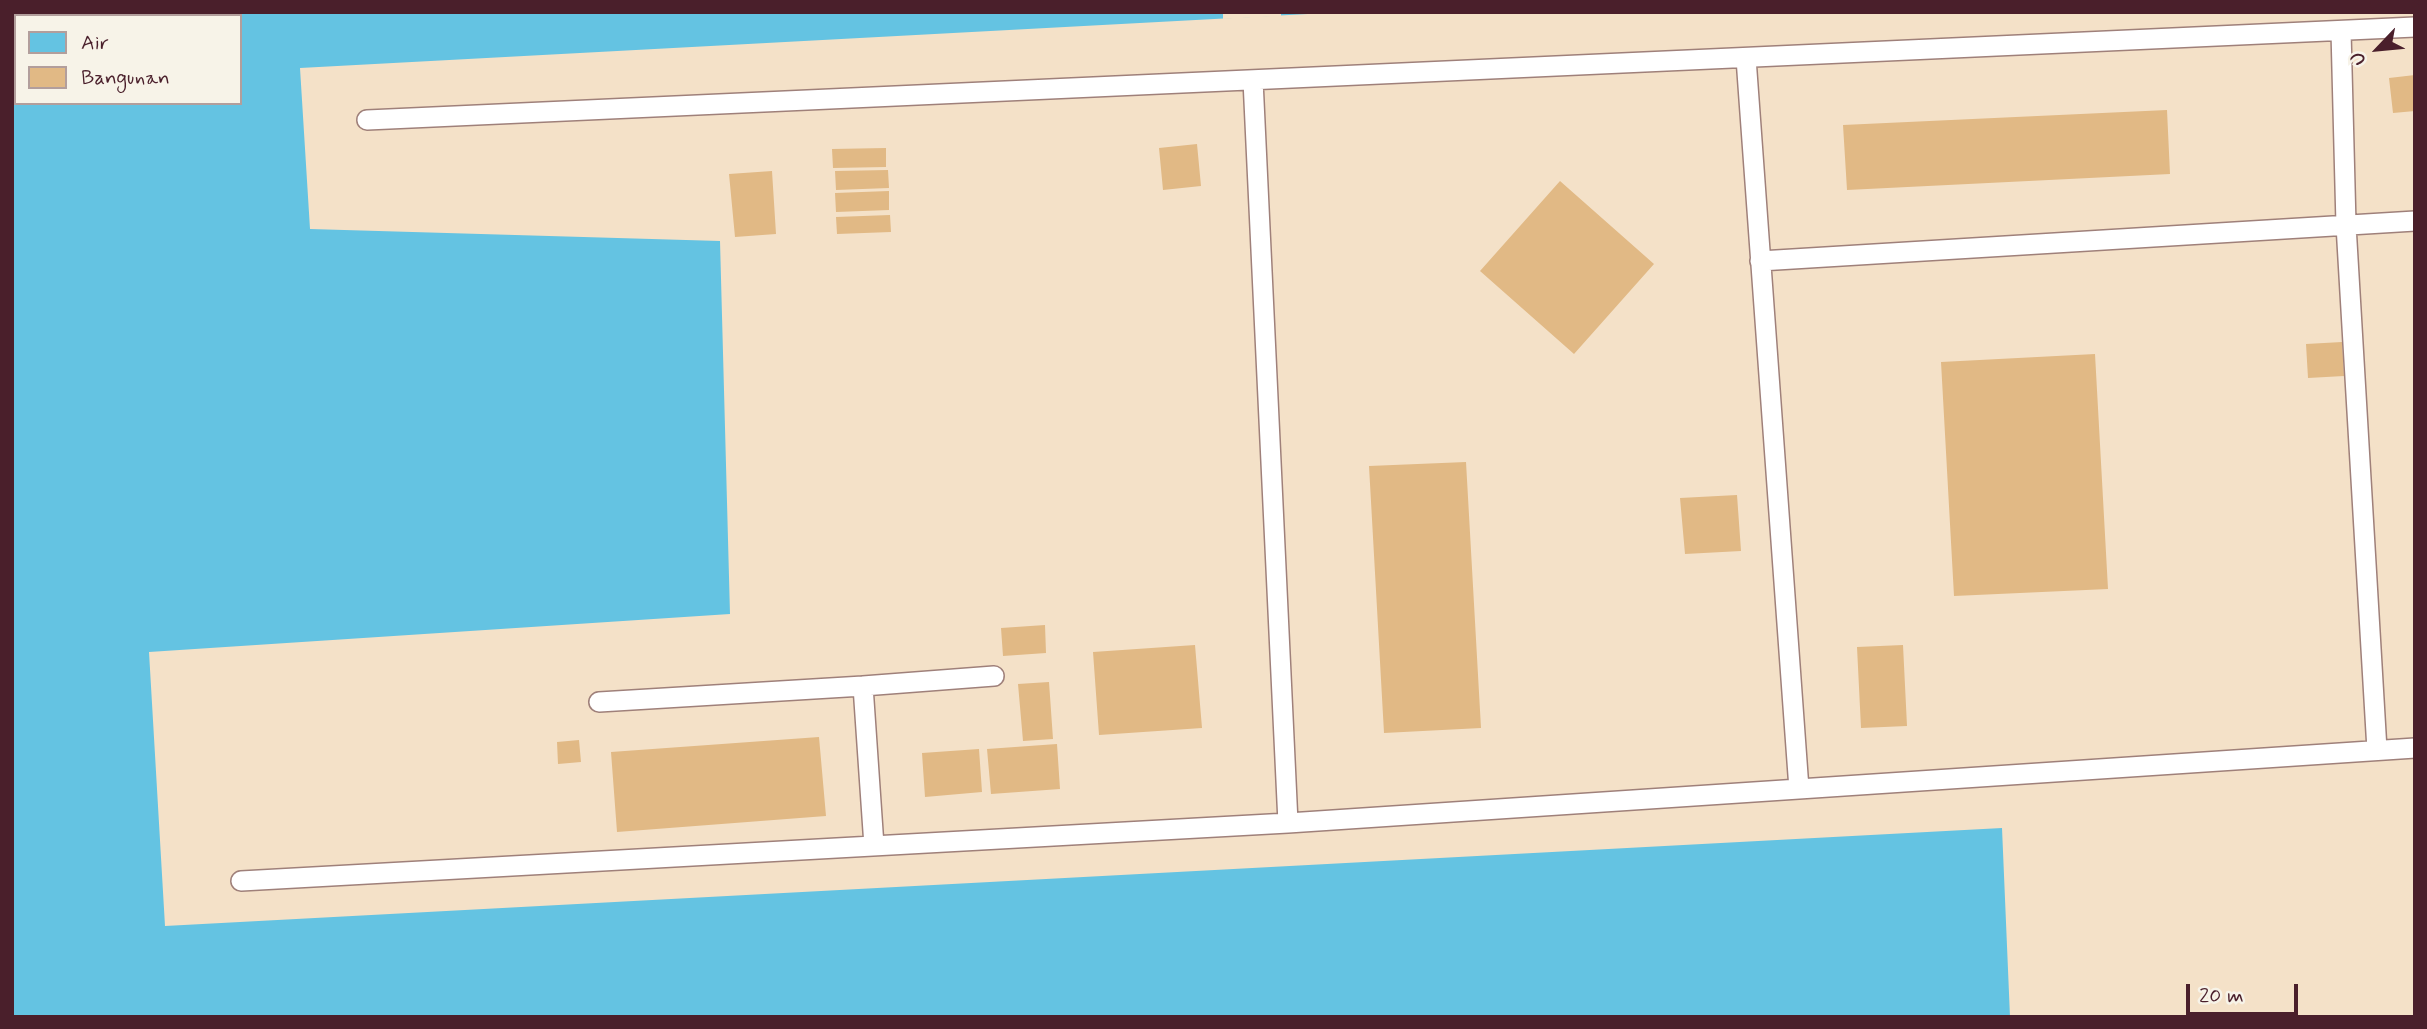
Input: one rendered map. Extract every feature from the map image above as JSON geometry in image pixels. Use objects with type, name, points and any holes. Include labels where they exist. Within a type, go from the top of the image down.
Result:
[{"type":"lane","points":[[367,120],[2415,27]]},
{"type":"lane","points":[[2341,31],[2346,225],[2378,750]]},
{"type":"lane","points":[[1745,58],[1799,789]]},
{"type":"lane","points":[[1253,80],[1288,823]]},
{"type":"lane","points":[[1760,261],[2415,221]]},
{"type":"lane","points":[[598,702],[994,676]]},
{"type":"lane","points":[[863,686],[874,846]]},
{"type":"lane","points":[[241,881],[1288,823],[2415,748]]},
{"type":"water","points":[[12,12],[1345,12],[300,68],[310,229],[720,241],[730,614],[149,652],[165,926],[2002,828],[2010,1017],[12,1017]]},
{"type":"pier","points":[[1223,12],[1281,12],[1281,16],[1223,19]]},
{"type":"building","points":[[2415,75],[2415,111],[2393,113],[2389,78]]},
{"type":"building","points":[[2167,110],[2170,174],[1847,190],[1843,125]]},
{"type":"building","points":[[1197,144],[1201,186],[1163,190],[1159,148]]},
{"type":"building","points":[[886,148],[886,167],[833,168],[832,149]]},
{"type":"building","points":[[888,170],[889,188],[836,190],[835,171]]},
{"type":"building","points":[[772,171],[776,234],[735,237],[729,174]]},
{"type":"building","points":[[1560,181],[1654,264],[1574,354],[1480,271]]},
{"type":"building","points":[[889,191],[889,210],[836,212],[835,193]]},
{"type":"building","points":[[890,215],[891,232],[837,234],[836,217]]},
{"type":"building","points":[[2342,342],[2344,376],[2308,378],[2306,344]]},
{"type":"building","points":[[2095,354],[2108,589],[1954,596],[1941,362]]},
{"type":"building","points":[[1466,462],[1481,728],[1384,733],[1369,466]]},
{"type":"building","points":[[1737,495],[1741,551],[1685,554],[1680,498]]},
{"type":"building","points":[[1045,625],[1046,653],[1003,656],[1001,628]]},
{"type":"building","points":[[1195,645],[1202,728],[1099,735],[1093,652]]},
{"type":"building","points":[[1903,645],[1907,726],[1861,728],[1857,647]]},
{"type":"building","points":[[1049,682],[1053,739],[1023,741],[1018,684]]},
{"type":"building","points":[[819,737],[826,816],[617,832],[611,752]]},
{"type":"building","points":[[579,740],[581,762],[558,764],[557,742]]},
{"type":"building","points":[[1057,744],[1060,789],[991,794],[987,749]]},
{"type":"building","points":[[979,749],[982,792],[925,797],[922,753]]}]
